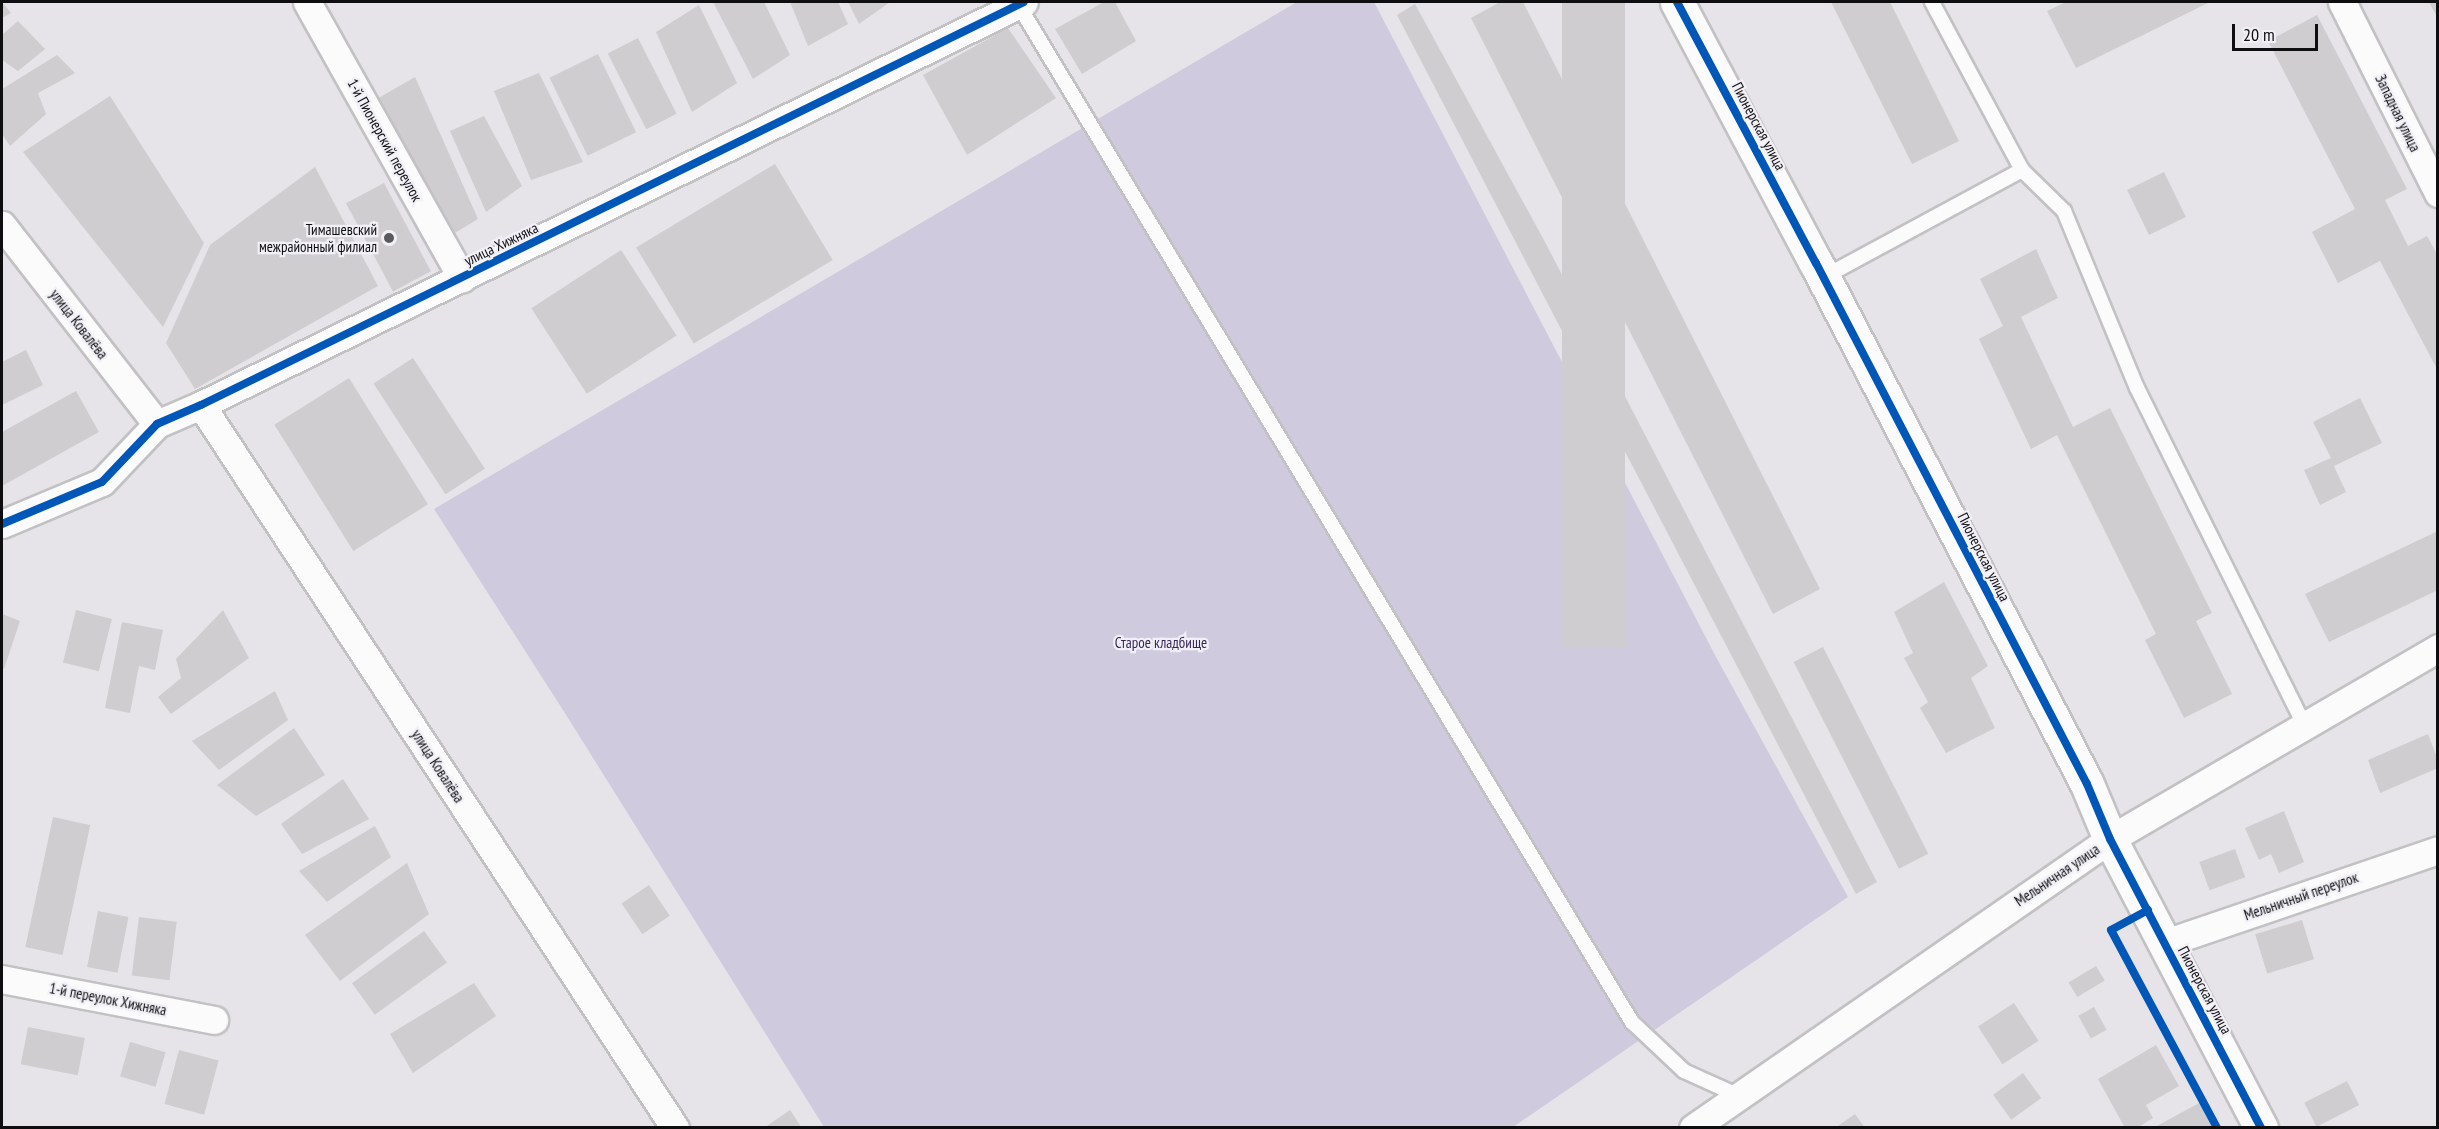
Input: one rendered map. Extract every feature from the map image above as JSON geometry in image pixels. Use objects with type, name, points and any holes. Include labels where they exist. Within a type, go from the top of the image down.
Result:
[{"type":"street","name":"1-й Пионерский переулок","points":[[307,2],[462,278]]},
{"type":"street","name":"Пионерская улица","points":[[1677,2],[1824,277],[2087,784],[2110,839],[2261,1128]]},
{"type":"street","name":"Западная улица","points":[[2342,2],[2438,193]]},
{"type":"street","name":"улица Хижняка","points":[[2,524],[102,482],[158,424],[1022,4]]},
{"type":"street","name":"улица Ковалёва","points":[[2,225],[158,424]]},
{"type":"street","name":"улица Ковалёва","points":[[201,405],[675,1128]]},
{"type":"street","name":"Мельничная улица","points":[[1693,1128],[1737,1095],[2110,839],[2438,648]]},
{"type":"street","name":"Мельничный переулок","points":[[2165,943],[2438,849]]},
{"type":"street","name":"1-й переулок Хижняка","points":[[2,979],[214,1020]]},
{"type":"lane","points":[[1932,2],[2022,171],[2064,211],[2137,388],[2304,725]]},
{"type":"lane","points":[[1022,4],[1632,1022],[1684,1071],[1737,1095]]},
{"type":"lane","points":[[1824,277],[2022,171]]},
{"type":"green space","name":"Старое кладбище","points":[[1297,2],[1374,2],[1716,657],[1848,897],[1513,1127],[824,1127],[563,710],[434,509]]},
{"type":"building","points":[[2,2],[11,13],[2,18]]},
{"type":"building","points":[[713,2],[764,2],[790,55],[753,79]]},
{"type":"building","points":[[790,2],[838,2],[848,24],[808,46]]},
{"type":"building","points":[[848,2],[890,2],[859,24]]},
{"type":"building","points":[[1104,2],[1115,2],[1136,41],[1082,74],[1055,29]]},
{"type":"building","points":[[1500,2],[1523,2],[1820,589],[1773,614],[1471,18]]},
{"type":"building","points":[[1562,2],[1625,2],[1625,648],[1562,648]]},
{"type":"building","points":[[1831,2],[1890,2],[1959,141],[1912,164]]},
{"type":"building","points":[[2066,2],[2210,2],[2076,68],[2047,11]]},
{"type":"building","points":[[2429,2],[2438,2],[2438,19]]},
{"type":"building","points":[[1415,4],[1545,242],[1877,882],[1856,894],[1397,15]]},
{"type":"building","points":[[699,5],[737,83],[692,112],[656,32]]},
{"type":"building","points":[[2317,15],[2407,189],[2385,200],[2408,246],[2427,236],[2438,256],[2438,371],[2380,261],[2338,283],[2312,232],[2355,209],[2268,41]]},
{"type":"building","points":[[18,21],[45,49],[18,71],[2,60],[2,35]]},
{"type":"building","points":[[1008,28],[1056,98],[967,155],[923,75]]},
{"type":"building","points":[[638,38],[677,114],[646,129],[608,53]]},
{"type":"building","points":[[598,54],[636,132],[588,156],[549,78]]},
{"type":"building","points":[[57,55],[75,73],[38,93],[46,114],[10,146],[2,134],[2,89]]},
{"type":"building","points":[[539,73],[583,162],[531,180],[494,91]]},
{"type":"building","points":[[415,77],[478,219],[450,236],[375,100]]},
{"type":"building","points":[[110,96],[204,243],[163,327],[23,152]]},
{"type":"building","points":[[484,116],[522,186],[486,212],[450,131]]},
{"type":"building","points":[[775,164],[833,260],[694,343],[636,247]]},
{"type":"building","points":[[315,167],[378,286],[195,389],[166,343],[210,245]]},
{"type":"building","points":[[2164,172],[2186,217],[2149,235],[2127,190]]},
{"type":"building","name":"Тимашевский межрайонный филиал","points":[[384,183],[431,271],[393,291],[346,203]]},
{"type":"building","points":[[2036,249],[2058,298],[2021,317],[2073,427],[2110,408],[2212,613],[2196,621],[2232,694],[2184,718],[2145,640],[2156,634],[2057,435],[2031,449],[1979,339],[2003,326],[1980,279]]},
{"type":"building","points":[[621,250],[677,336],[587,394],[531,308]]},
{"type":"building","points":[[26,350],[43,385],[2,405],[2,362]]},
{"type":"building","points":[[413,358],[485,469],[445,494],[374,384]]},
{"type":"building","points":[[349,378],[428,504],[353,551],[274,425]]},
{"type":"building","points":[[76,391],[99,432],[2,486],[2,432]]},
{"type":"building","points":[[2360,398],[2382,443],[2334,466],[2346,492],[2320,505],[2304,470],[2331,458],[2313,422]]},
{"type":"building","points":[[2438,531],[2438,590],[2329,642],[2305,594]]},
{"type":"building","points":[[1944,582],[1988,666],[1971,678],[1995,728],[1946,753],[1920,708],[1928,702],[1904,658],[1913,653],[1894,612]]},
{"type":"building","points":[[76,610],[112,619],[99,671],[63,662]]},
{"type":"building","points":[[223,610],[249,658],[171,714],[158,697],[181,678],[176,659]]},
{"type":"building","points":[[2,614],[20,621],[4,669],[2,668]]},
{"type":"building","points":[[122,622],[163,630],[155,670],[139,666],[130,713],[105,708]]},
{"type":"building","points":[[1823,647],[1928,854],[1899,869],[1794,662]]},
{"type":"building","points":[[275,691],[288,720],[219,770],[192,741]]},
{"type":"building","points":[[294,728],[325,775],[256,816],[217,785]]},
{"type":"building","points":[[2428,734],[2438,760],[2438,768],[2380,793],[2368,760]]},
{"type":"building","points":[[343,779],[369,819],[302,854],[281,824]]},
{"type":"building","points":[[2284,811],[2304,862],[2279,873],[2271,854],[2259,860],[2245,828]]},
{"type":"building","points":[[53,817],[90,825],[63,955],[25,947]]},
{"type":"building","points":[[375,826],[391,857],[327,902],[299,871]]},
{"type":"building","points":[[2235,849],[2245,877],[2210,890],[2199,862]]},
{"type":"building","points":[[407,863],[429,914],[340,981],[305,935]]},
{"type":"building","points":[[649,885],[670,916],[642,934],[622,903]]},
{"type":"building","points":[[98,911],[128,917],[118,973],[87,967]]},
{"type":"building","points":[[139,917],[177,922],[170,980],[132,976]]},
{"type":"building","points":[[2302,920],[2314,959],[2267,974],[2255,934]]},
{"type":"building","points":[[424,931],[447,963],[375,1015],[352,983]]},
{"type":"building","points":[[2096,966],[2105,981],[2077,997],[2069,982]]},
{"type":"building","points":[[474,983],[496,1016],[413,1073],[390,1034]]},
{"type":"building","points":[[2014,1003],[2039,1041],[2002,1064],[1978,1026]]},
{"type":"building","points":[[2094,1007],[2107,1030],[2091,1038],[2078,1016]]},
{"type":"building","points":[[28,1027],[85,1038],[78,1075],[21,1064]]},
{"type":"building","points":[[130,1042],[166,1052],[156,1087],[120,1077]]},
{"type":"building","points":[[2156,1045],[2179,1086],[2146,1105],[2153,1118],[2137,1128],[2125,1128],[2098,1079]]},
{"type":"building","points":[[179,1050],[219,1061],[204,1115],[165,1104]]},
{"type":"building","points":[[2023,1073],[2041,1098],[2011,1120],[1993,1095]]},
{"type":"building","points":[[2347,1081],[2359,1105],[2316,1127],[2304,1103]]},
{"type":"building","points":[[2201,1102],[2212,1126],[2209,1128],[2153,1128]]},
{"type":"building","points":[[790,1110],[802,1128],[764,1128]]},
{"type":"building","points":[[1855,1114],[1865,1128],[1835,1128]]},
{"type":"cycle path","points":[[2,524],[102,482],[157,424],[201,405],[1024,2]]},
{"type":"cycle path","points":[[1677,2],[1816,263],[2087,784],[2110,839],[2261,1128]]},
{"type":"cycle path","points":[[2148,910],[2111,930],[2217,1128]]},
{"type":"place","name":"Тимашевский межрайонный филиал","points":[[389,238]]}]
